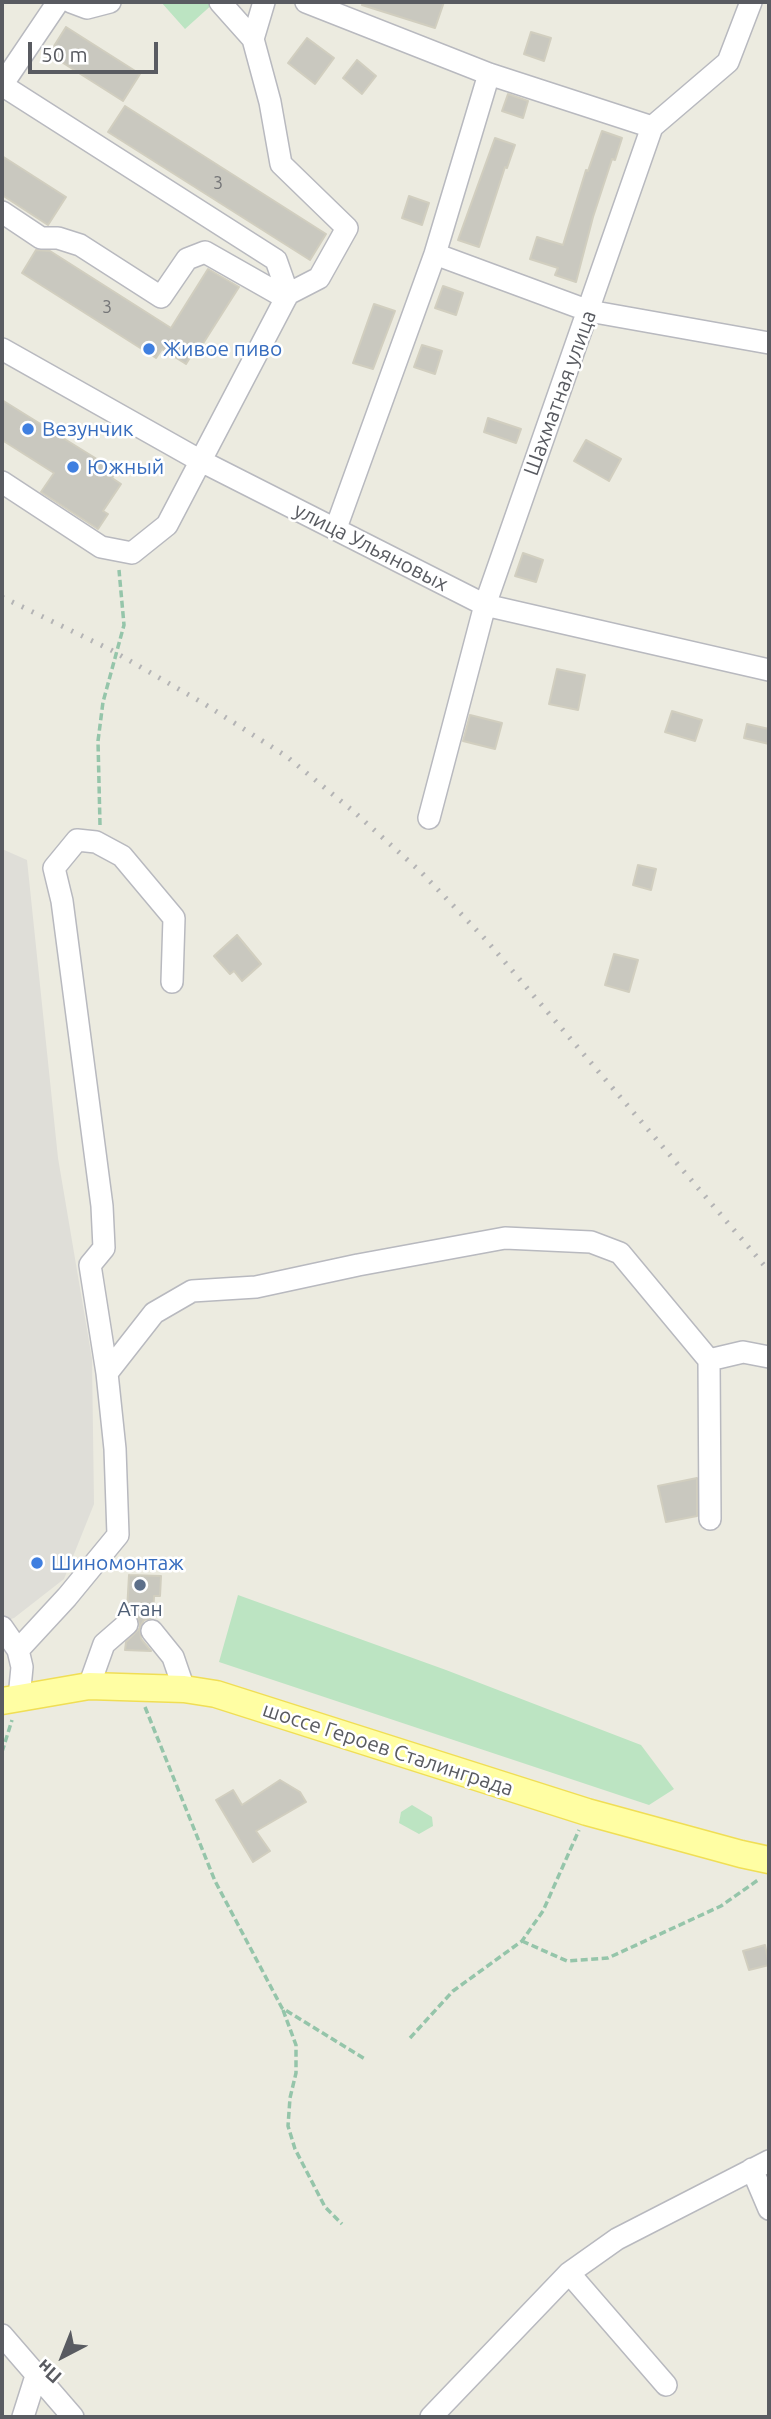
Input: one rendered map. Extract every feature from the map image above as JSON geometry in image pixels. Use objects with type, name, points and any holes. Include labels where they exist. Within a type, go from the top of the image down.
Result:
[{"type":"main road","name":"шоссе Героев Сталинграда","points":[[10,1699],[89,1686],[184,1689],[216,1694],[587,1812],[741,1854],[764,1869]]},
{"type":"street","points":[[58,2],[2,85],[276,260],[287,296]]},
{"type":"street","points":[[71,2],[87,8],[110,2]]},
{"type":"street","points":[[2,482],[101,547],[132,553],[167,525],[287,296],[319,278],[347,228],[281,164],[270,102],[253,39],[220,2]]},
{"type":"street","points":[[253,39],[264,2]]},
{"type":"street","points":[[306,2],[489,74],[652,127],[728,62],[751,2]]},
{"type":"street","points":[[336,528],[435,254],[489,74]]},
{"type":"street","name":"Шахматная улица","points":[[429,818],[485,605],[652,127]]},
{"type":"street","points":[[2,212],[41,238],[58,238],[80,244],[161,298],[187,259],[205,252],[287,296]]},
{"type":"street","points":[[435,254],[589,311],[769,343]]},
{"type":"street","name":"улица Ульяновых","points":[[2,349],[199,460],[485,605],[769,670]]},
{"type":"street","points":[[18,1650],[67,1597],[118,1535],[115,1449],[107,1373],[90,1265],[104,1248],[102,1206],[62,901],[54,869],[77,840],[100,844],[122,856],[174,918],[172,982]]},
{"type":"street","points":[[107,1373],[155,1313],[192,1291],[256,1287],[505,1238],[591,1242],[620,1253],[709,1360],[710,1519]]},
{"type":"street","points":[[709,1360],[743,1352],[769,1357]]},
{"type":"street","points":[[89,1686],[104,1644],[127,1624]]},
{"type":"street","points":[[2,1627],[18,1650],[22,1667],[10,1699]]},
{"type":"street","points":[[152,1631],[173,1657],[184,1689]]},
{"type":"street","points":[[431,2417],[569,2273],[617,2239],[761,2165],[769,2208]]},
{"type":"street","points":[[569,2273],[666,2385]]},
{"type":"street","points":[[2,2335],[73,2417]]},
{"type":"street","points":[[23,2417],[36,2376]]},
{"type":"path","points":[[100,844],[99,741],[103,702],[124,625],[117,550]]},
{"type":"path","points":[[136,1687],[215,1881],[282,2008],[296,2045],[296,2073],[290,2098],[288,2126],[295,2150],[325,2207],[342,2224]]},
{"type":"path","points":[[2,1752],[10,1699]]},
{"type":"path","points":[[410,2038],[453,1991],[522,1941],[543,1912],[587,1812]]},
{"type":"path","points":[[522,1941],[568,1961],[608,1958],[721,1906],[764,1869]]},
{"type":"path","points":[[282,2008],[365,2059]]},
{"type":"shaded area","points":[[2,849],[27,860],[58,1158],[92,1359],[94,1504],[64,1579],[14,1618],[2,1622]]},
{"type":"green space","points":[[161,2],[215,2],[185,29]]},
{"type":"green space","points":[[238,1595],[446,1670],[641,1745],[674,1789],[649,1805],[219,1662]]},
{"type":"green space","points":[[412,1805],[432,1817],[433,1826],[419,1834],[399,1823],[401,1812]]},
{"type":"building","points":[[363,2],[444,2],[435,28],[362,5]]},
{"type":"building","points":[[66,27],[140,74],[123,101],[49,54]]},
{"type":"building","points":[[531,32],[551,38],[544,61],[524,54]]},
{"type":"building","points":[[307,38],[334,58],[315,84],[288,63]]},
{"type":"building","points":[[357,60],[376,76],[362,94],[343,78]]},
{"type":"building","points":[[508,94],[528,101],[523,118],[502,111]]},
{"type":"building","points":[[125,106],[326,234],[310,260],[108,132]]},
{"type":"building","points":[[602,131],[622,138],[615,160],[612,159],[593,217],[576,282],[555,275],[558,268],[530,259],[537,237],[563,245],[586,170],[588,171]]},
{"type":"building","points":[[495,138],[515,145],[507,168],[505,167],[479,247],[458,240]]},
{"type":"building","points":[[2,156],[66,197],[48,225],[2,195]]},
{"type":"building","points":[[409,196],[429,203],[422,225],[402,218]]},
{"type":"building","points":[[36,250],[50,251],[171,328],[208,269],[239,287],[197,353],[194,351],[186,364],[162,349],[156,358],[22,273]]},
{"type":"building","points":[[443,286],[463,293],[456,315],[435,308]]},
{"type":"building","points":[[374,304],[395,311],[373,369],[353,363]]},
{"type":"building","points":[[422,345],[442,351],[435,374],[414,367]]},
{"type":"building","points":[[2,400],[116,471],[112,478],[121,484],[103,511],[108,514],[98,529],[41,492],[54,473],[2,440]]},
{"type":"building","points":[[488,418],[521,429],[516,443],[484,432]]},
{"type":"building","points":[[586,440],[621,459],[609,481],[574,461]]},
{"type":"building","points":[[523,553],[543,560],[536,582],[515,576]]},
{"type":"building","points":[[557,669],[585,675],[578,710],[549,704]]},
{"type":"building","points":[[672,711],[702,720],[695,741],[665,732]]},
{"type":"building","points":[[470,715],[502,723],[495,749],[463,741]]},
{"type":"building","points":[[747,724],[769,729],[769,744],[744,738]]},
{"type":"building","points":[[638,865],[656,869],[651,890],[633,885]]},
{"type":"building","points":[[237,935],[261,964],[242,981],[234,971],[230,974],[214,956]]},
{"type":"building","points":[[614,954],[638,960],[629,992],[605,985]]},
{"type":"building","points":[[697,1478],[697,1516],[666,1522],[658,1486]]},
{"type":"building","points":[[129,1575],[161,1576],[160,1596],[154,1596],[153,1618],[144,1620],[140,1627],[137,1616],[127,1611]]},
{"type":"building","points":[[140,1628],[141,1639],[151,1651],[125,1650],[126,1642]]},
{"type":"building","points":[[280,1780],[300,1792],[306,1802],[256,1831],[270,1851],[253,1862],[216,1800],[233,1790],[242,1805]]},
{"type":"building","points":[[765,1945],[769,1965],[749,1970],[743,1951]]},
{"type":"railway","points":[[2,597],[111,650],[203,703],[286,756],[353,811],[421,872],[486,940],[769,1271]]},
{"type":"place","name":"Живое пиво","points":[[149,349]]},
{"type":"place","name":"Везунчик","points":[[28,429]]},
{"type":"place","name":"Южный","points":[[73,467]]},
{"type":"place","name":"Шиномонтаж","points":[[37,1563]]},
{"type":"place","name":"Атан","points":[[140,1585]]}]
